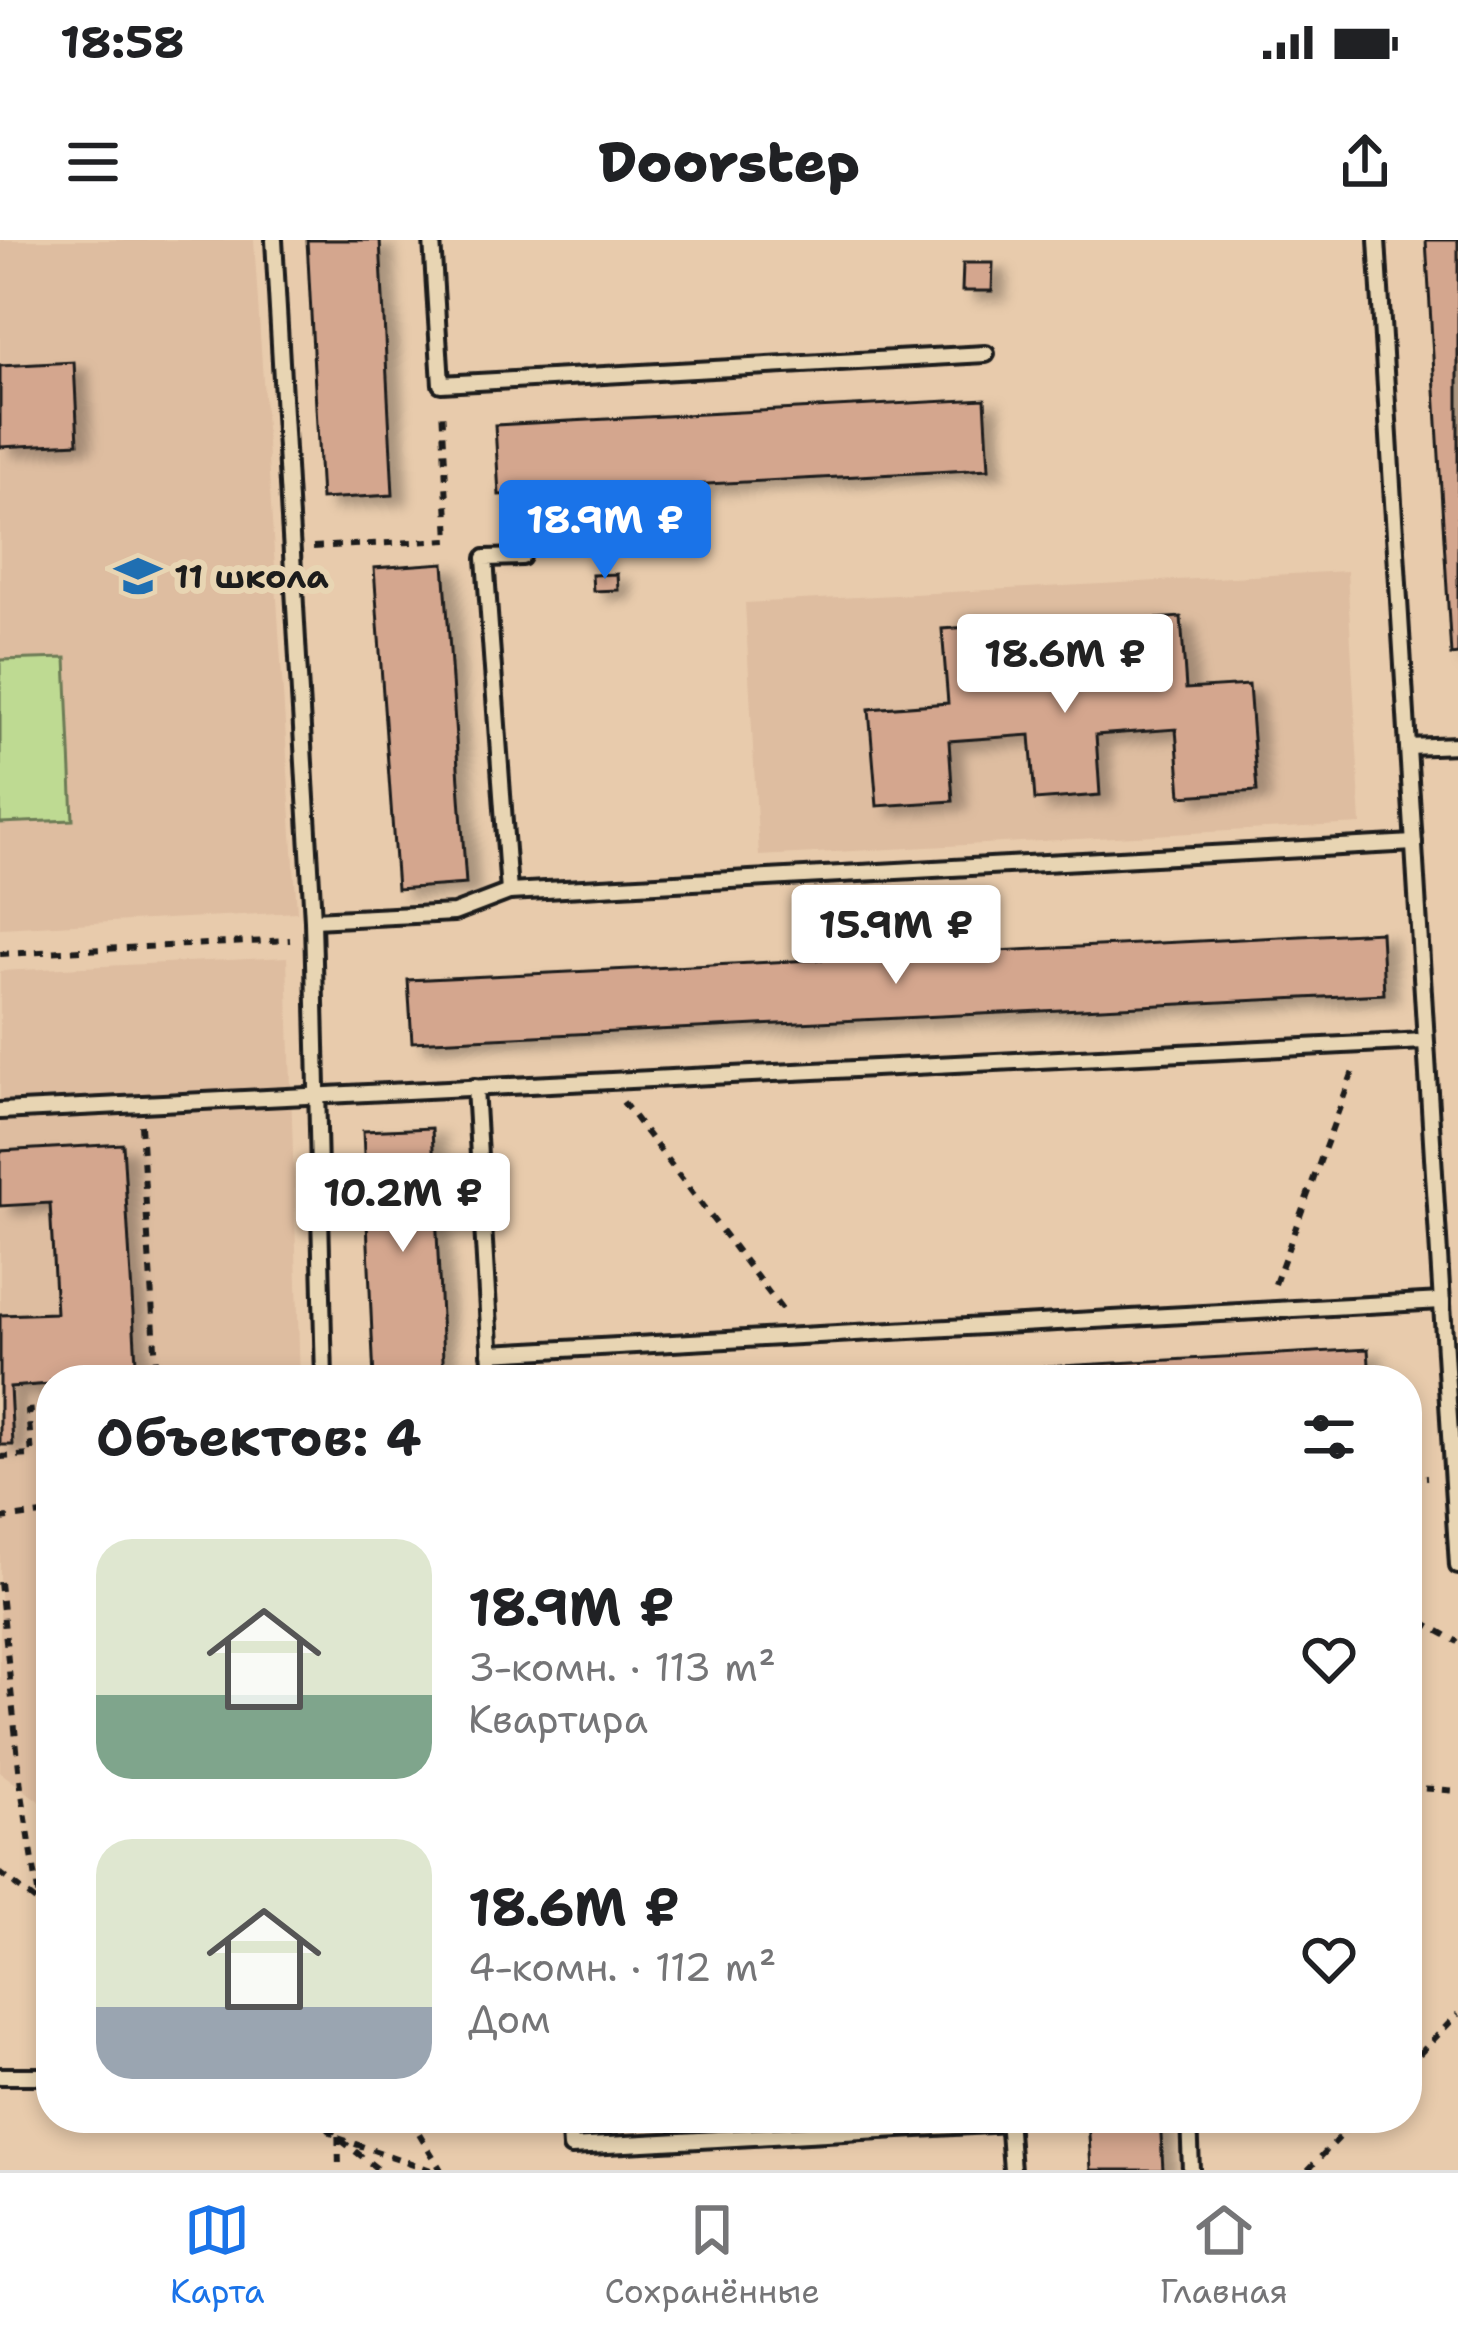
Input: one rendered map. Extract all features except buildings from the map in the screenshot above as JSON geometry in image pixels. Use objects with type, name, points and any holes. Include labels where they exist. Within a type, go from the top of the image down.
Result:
[{"type":"lane","points":[[274,240],[313,920],[324,1365]]},
{"type":"lane","points":[[432,240],[441,384],[986,354]]},
{"type":"lane","points":[[1377,240],[1458,1566]]},
{"type":"lane","points":[[509,892],[485,558],[522,557]]},
{"type":"lane","points":[[1408,747],[1458,745]]},
{"type":"lane","points":[[313,920],[454,913],[509,892],[1414,843]]},
{"type":"lane","points":[[0,1111],[1425,1041]]},
{"type":"lane","points":[[475,1087],[491,1365]]},
{"type":"lane","points":[[490,1352],[1442,1300]]},
{"type":"lane","points":[[0,2076],[36,2076]]},
{"type":"lane","points":[[570,2133],[571,2147],[807,2133]]},
{"type":"lane","points":[[1010,2133],[1012,2170]]},
{"type":"lane","points":[[1190,2133],[1191,2170]]},
{"type":"path","points":[[291,548],[449,540],[441,384]]},
{"type":"path","points":[[0,955],[313,939]]},
{"type":"path","points":[[1266,1310],[1363,1044]]},
{"type":"path","points":[[607,1080],[802,1336]]},
{"type":"path","points":[[140,1103],[157,1365]]},
{"type":"path","points":[[0,1457],[32,1455],[28,1411],[36,1410]]},
{"type":"path","points":[[0,1519],[36,1515]]},
{"type":"path","points":[[0,1582],[21,1788],[36,1880]]},
{"type":"path","points":[[1422,1622],[1458,1642]]},
{"type":"path","points":[[1422,1788],[1458,1791]]},
{"type":"path","points":[[0,1873],[36,1901]]},
{"type":"path","points":[[1422,2051],[1458,2014]]},
{"type":"path","points":[[332,2133],[379,2170]]},
{"type":"path","points":[[338,2133],[339,2170]]},
{"type":"path","points":[[419,2133],[441,2170]]},
{"type":"path","points":[[1309,2170],[1344,2133]]},
{"type":"path","points":[[338,2138],[431,2170]]},
{"type":"shaded area","name":"11 школа","points":[[0,240],[254,240],[297,912],[0,928]]},
{"type":"shaded area","points":[[1347,571],[1361,824],[759,856],[745,603]]},
{"type":"shaded area","points":[[287,957],[300,1365],[36,1365],[36,1799],[0,1772],[0,971]]},
{"type":"green space","points":[[66,658],[73,820],[0,823],[0,660]]},
{"type":"place","name":"11 школа","points":[[138,576]]}]
